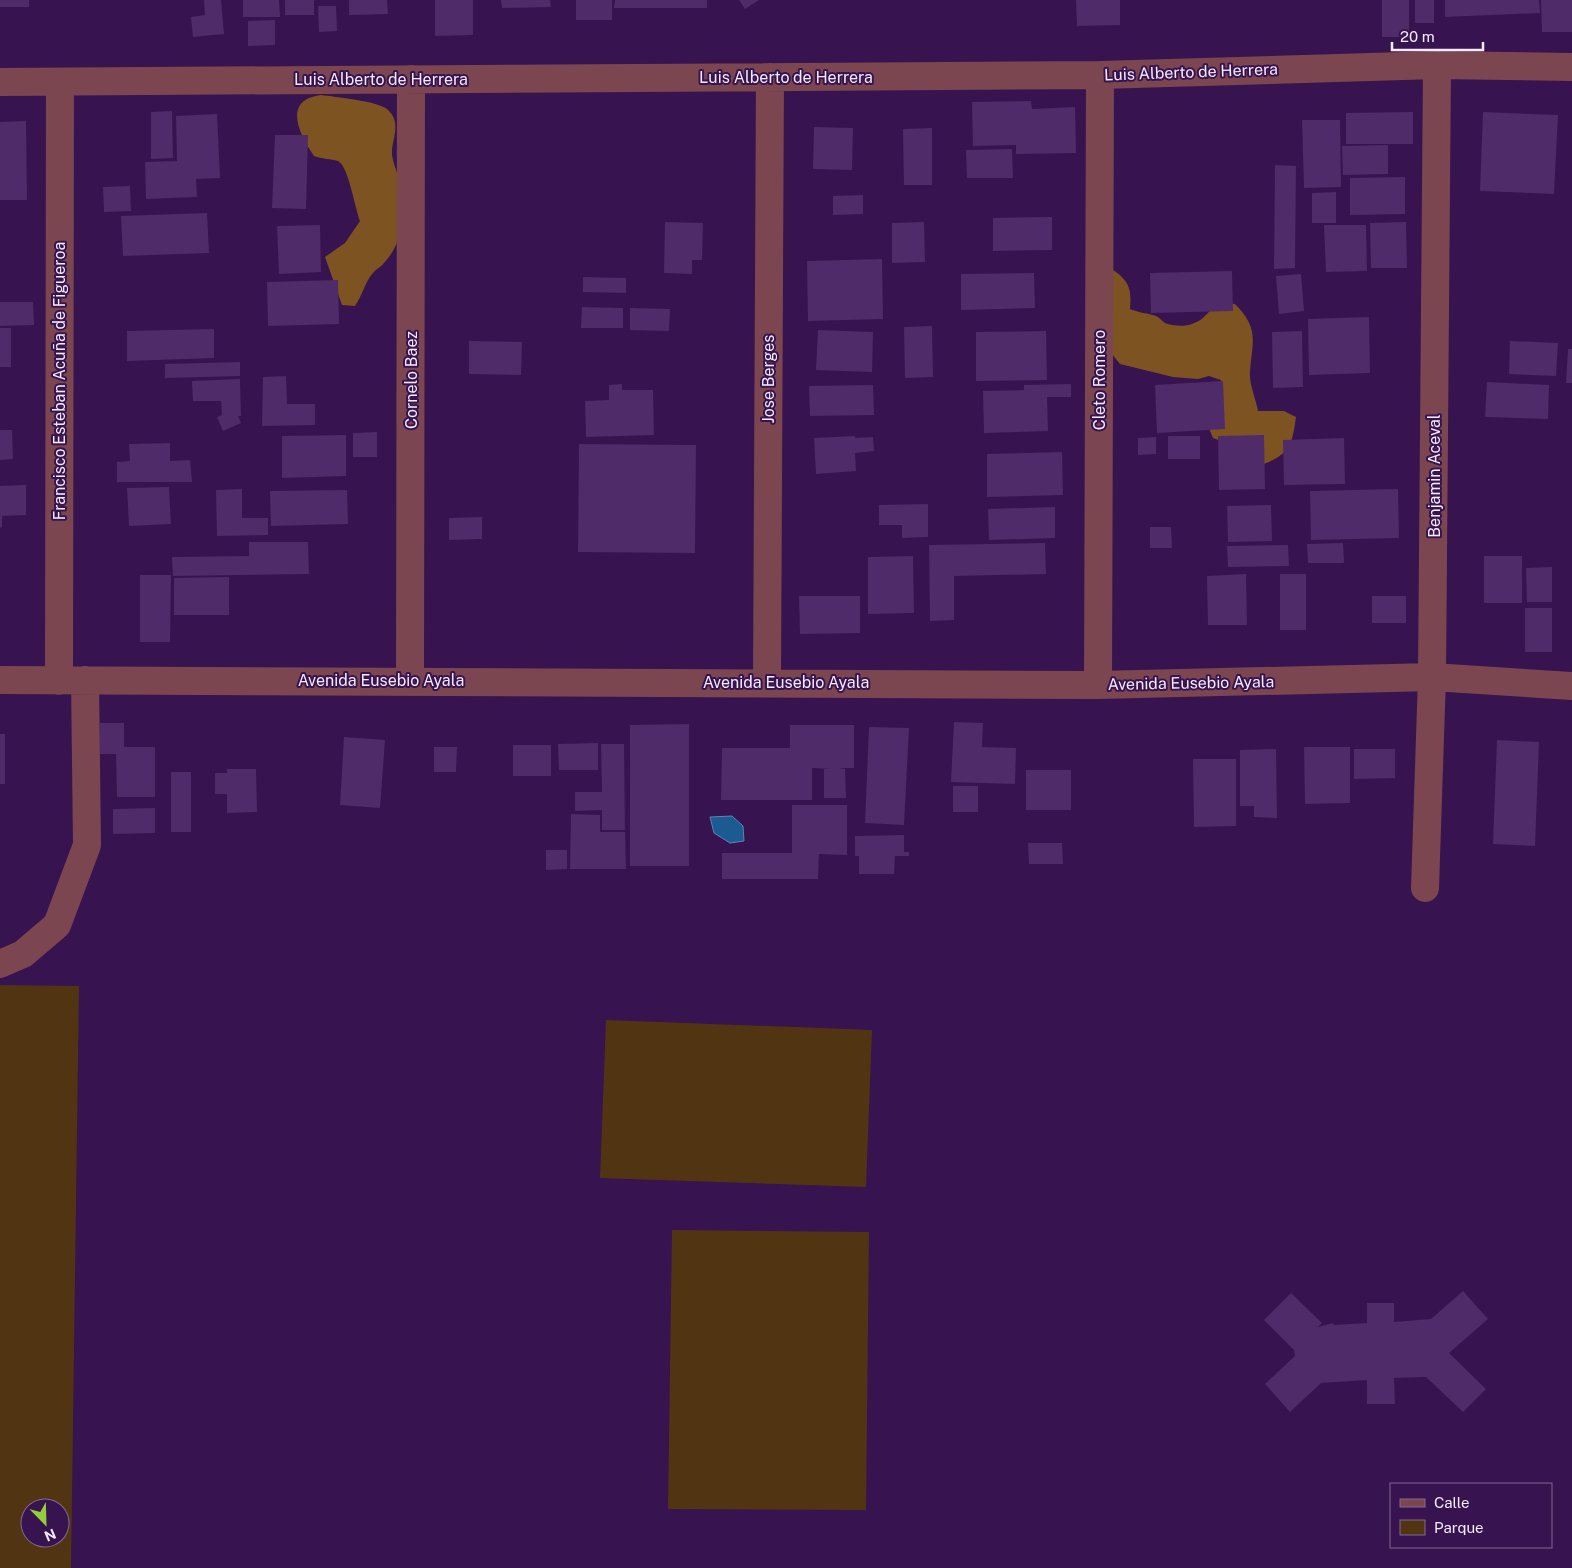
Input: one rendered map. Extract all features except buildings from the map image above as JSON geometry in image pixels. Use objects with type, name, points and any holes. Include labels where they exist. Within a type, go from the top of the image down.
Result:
[{"type":"street","name":"Luis Alberto de Herrera","points":[[0,82],[1100,75],[1437,65],[1572,67]]},
{"type":"street","name":"Benjamin Aceval","points":[[1426,888],[1432,678],[1437,65]]},
{"type":"street","name":"Cleto Romero","points":[[1098,685],[1100,75]]},
{"type":"street","name":"Jose Berges","points":[[767,682],[770,77]]},
{"type":"street","name":"Cornelo Baez","points":[[410,680],[411,79]]},
{"type":"street","name":"Francisco Esteban Acuña de Figueroa","points":[[0,964],[23,954],[58,925],[86,845],[72,680],[60,82]]},
{"type":"street","name":"Avenida Eusebio Ayala","points":[[0,680],[410,680],[1098,685],[1432,678],[1572,686]]},
{"type":"green space","points":[[0,985],[79,986],[71,1568],[0,1568]]},
{"type":"green space","points":[[606,1020],[872,1030],[866,1187],[600,1178]]},
{"type":"green space","points":[[672,1230],[869,1232],[866,1510],[668,1509]]},
{"type":"shaded area","points":[[321,95],[382,106],[392,114],[395,125],[392,155],[403,192],[401,230],[390,256],[370,277],[355,306],[342,305],[325,257],[345,243],[360,221],[348,178],[342,164],[338,161],[314,156],[303,138],[297,119],[301,104],[309,98]]},
{"type":"shaded area","points":[[1109,267],[1121,276],[1127,284],[1130,295],[1130,309],[1156,316],[1168,324],[1178,326],[1189,325],[1199,321],[1219,305],[1235,304],[1248,321],[1253,336],[1250,377],[1258,411],[1284,411],[1296,417],[1289,446],[1280,456],[1264,464],[1213,438],[1208,426],[1222,393],[1221,380],[1209,376],[1198,379],[1173,377],[1120,364],[1112,354]]},
{"type":"water","points":[[732,816],[743,826],[744,841],[730,843],[714,833],[710,817]]}]
